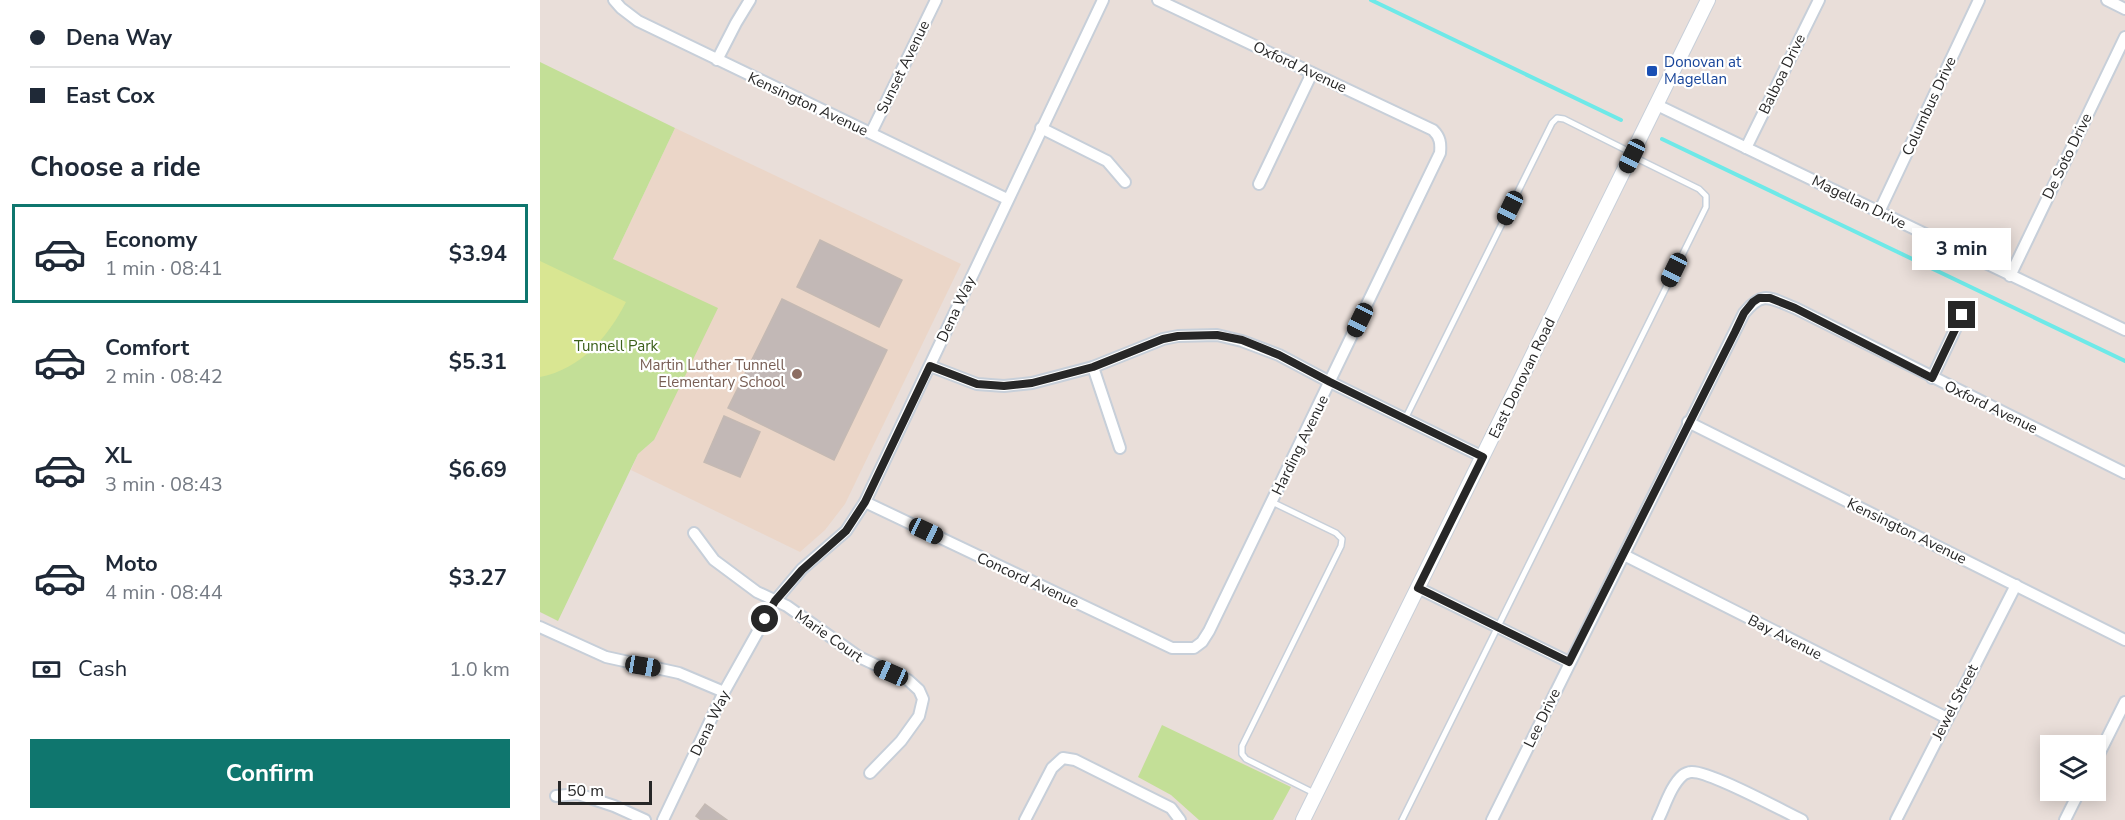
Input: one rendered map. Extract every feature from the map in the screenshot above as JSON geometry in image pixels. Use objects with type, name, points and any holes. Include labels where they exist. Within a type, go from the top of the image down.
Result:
[{"type":"street","name":"Kensington Avenue","points":[[614,0],[638,21],[1007,199]]},
{"type":"street","points":[[717,60],[750,0]]},
{"type":"street","name":"Sunset Avenue","points":[[871,133],[936,0]]},
{"type":"street","name":"Dena Way","points":[[663,820],[724,692],[775,601],[802,570],[846,531],[865,502],[1103,0]]},
{"type":"street","name":"Oxford Avenue","points":[[1158,0],[1433,130],[1439,139]]},
{"type":"street","name":"East Donovan Road","points":[[1303,820],[1708,0]]},
{"type":"street","name":"Balboa Drive","points":[[1746,148],[1819,0]]},
{"type":"street","name":"Columbus Drive","points":[[1879,212],[1980,0]]},
{"type":"street","points":[[2107,0],[2125,9]]},
{"type":"street","name":"De Soto Drive","points":[[2010,276],[2125,37]]},
{"type":"street","points":[[1260,184],[1312,73]]},
{"type":"street","name":"Magellan Drive","points":[[1657,105],[2125,330]]},
{"type":"street","points":[[1041,128],[1107,161],[1125,182]]},
{"type":"street","name":"Harding Avenue","points":[[1194,648],[1202,642],[1209,631],[1330,382],[1440,153],[1439,139]]},
{"type":"street","name":"Oxford Avenue","points":[[1759,298],[1770,298],[1795,308],[2125,473]]},
{"type":"street","name":"Lee Drive","points":[[1492,820],[1688,422],[1744,313],[1759,298]]},
{"type":"street","points":[[1932,378],[1962,315]]},
{"type":"street","points":[[930,366],[977,384],[1004,386],[1032,383],[1093,367],[1163,339],[1178,336],[1217,335],[1242,340],[1279,355],[1483,457]]},
{"type":"street","points":[[1093,367],[1120,448]]},
{"type":"street","name":"Kensington Avenue","points":[[1688,422],[2125,640]]},
{"type":"street","name":"Concord Avenue","points":[[865,502],[1172,648],[1194,648]]},
{"type":"street","points":[[694,533],[714,560],[757,592],[775,601]]},
{"type":"street","name":"Bay Avenue","points":[[1624,555],[1947,718]]},
{"type":"street","name":"Jewel Street","points":[[1896,820],[2016,585]]},
{"type":"street","points":[[1418,588],[1569,662]]},
{"type":"street","name":"Marie Court","points":[[775,601],[787,606],[859,657],[908,680],[919,690],[923,699],[919,716],[901,741],[870,773]]},
{"type":"street","points":[[540,627],[606,657],[679,673],[724,692]]},
{"type":"street","points":[[2106,740],[2125,702]]},
{"type":"street","points":[[1025,820],[1052,768],[1063,758],[1075,760],[1171,808],[1180,820]]},
{"type":"street","points":[[1658,820],[1677,782],[1684,774],[1692,771],[1734,787],[1802,820]]},
{"type":"street","points":[[556,796],[578,794],[614,806],[645,820]]},
{"type":"street","points":[[2067,819],[2075,801]]},
{"type":"lane","points":[[1402,820],[1706,207],[1706,196],[1699,189],[1564,119],[1557,118],[1552,123],[1405,419]]},
{"type":"lane","points":[[1272,502],[1336,533],[1342,539],[1341,546],[1242,746],[1242,754],[1246,759],[1316,794]]},
{"type":"shaded area","name":"Martin Luther Tunnell Elementary School","points":[[675,128],[961,264],[845,504],[825,530],[800,552],[631,470],[638,454],[654,440],[613,259]]},
{"type":"green space","name":"Tunnell Park","points":[[540,62],[675,128],[613,259],[718,308],[654,440],[638,454],[558,621],[540,612]]},
{"type":"green space","points":[[540,261],[626,302],[611,327],[592,350],[568,367],[540,377]]},
{"type":"green space","points":[[1162,725],[1291,787],[1273,820],[1199,820],[1171,795],[1138,777]]},
{"type":"building","points":[[820,240],[902,280],[879,327],[797,287]]},
{"type":"building","points":[[782,299],[887,350],[834,460],[728,408]]},
{"type":"building","points":[[724,416],[760,432],[740,477],[704,462]]},
{"type":"building","points":[[705,804],[727,820],[701,820],[696,816]]},
{"type":"waterway","points":[[1371,0],[1621,120]]},
{"type":"waterway","points":[[1662,139],[2125,361]]},
{"type":"place","name":"Donovan at Magellan","points":[[1652,71]]},
{"type":"place","name":"Martin Luther Tunnell Elementary School","points":[[797,374]]},
{"type":"route","points":[[765,619],[775,601],[802,570],[846,531],[865,502],[930,366],[977,384],[1004,386],[1032,383],[1093,367],[1163,339],[1178,336],[1217,335],[1242,340],[1279,355],[1483,457],[1418,588],[1569,662],[1688,422],[1744,313],[1753,302],[1759,298],[1770,298],[1795,308],[1932,378],[1962,315]]}]
